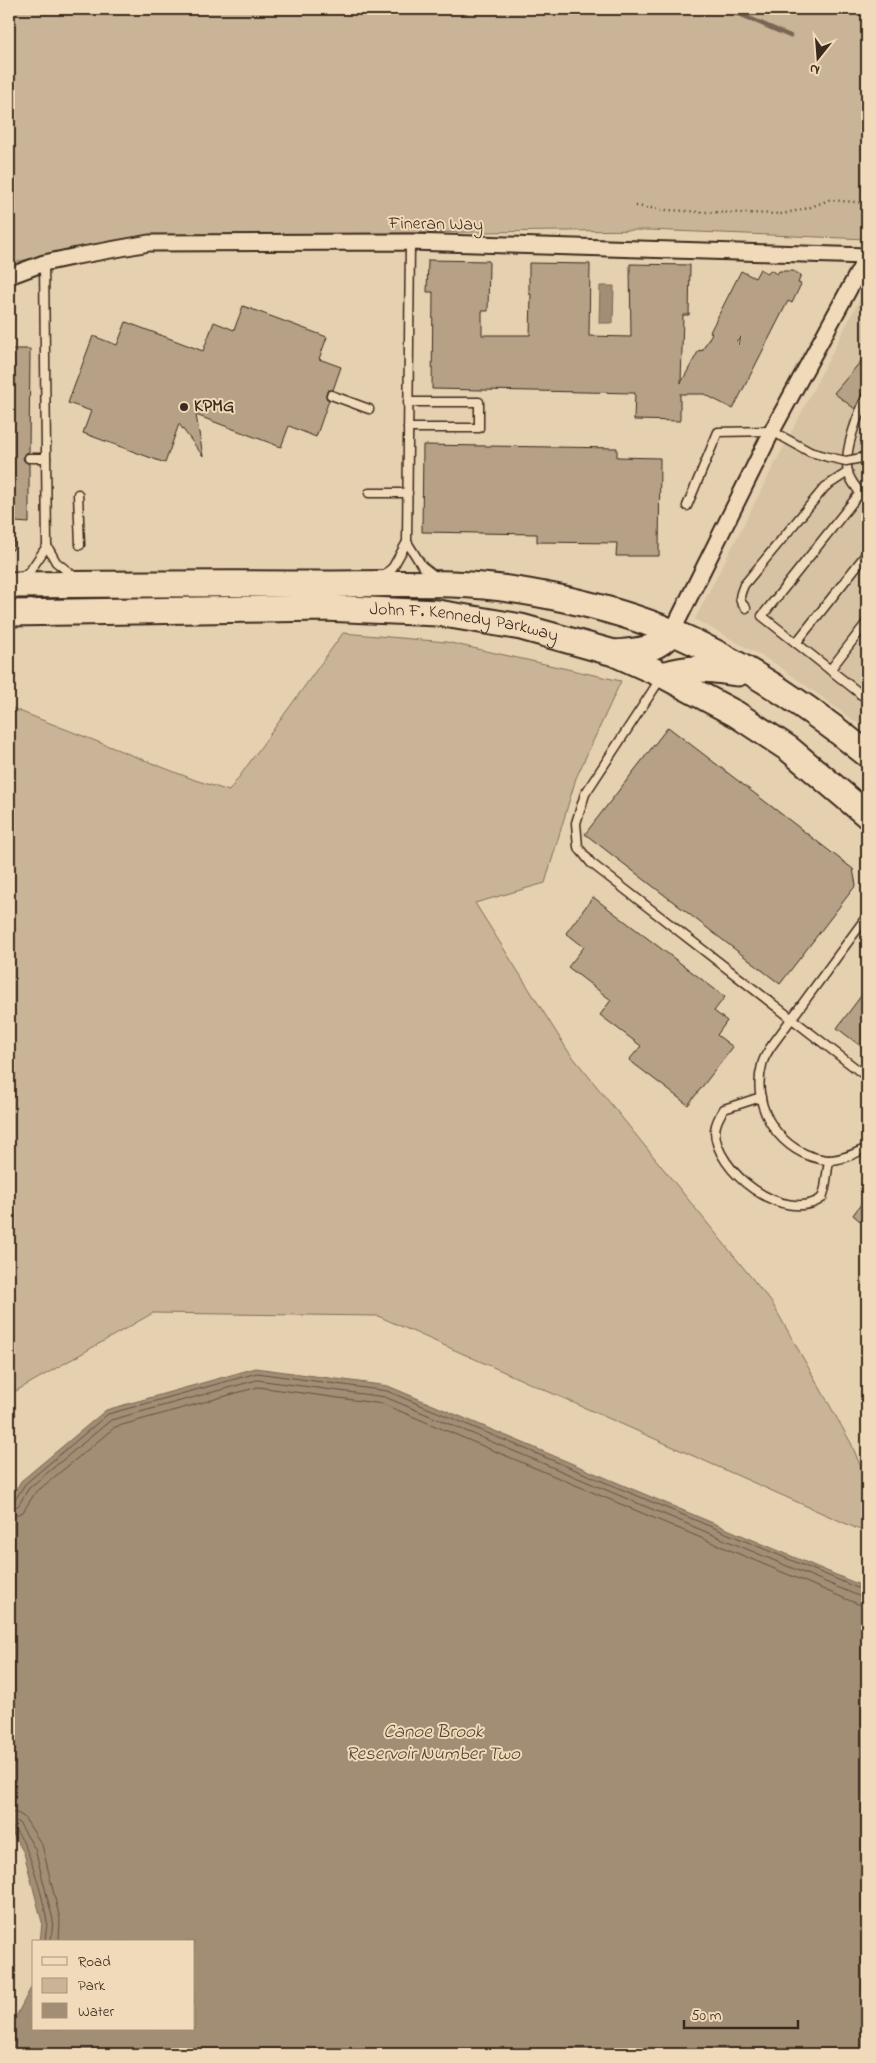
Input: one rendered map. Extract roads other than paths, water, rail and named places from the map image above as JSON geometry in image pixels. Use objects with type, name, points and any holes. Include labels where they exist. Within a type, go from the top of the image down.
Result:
[{"type":"main road","name":"John F. Kennedy Parkway","points":[[9,584],[445,584],[535,594],[605,610],[672,632],[756,675],[805,708],[867,754]]},
{"type":"main road","name":"John F. Kennedy Parkway","points":[[9,614],[324,608],[438,613],[521,626],[614,653],[663,675],[736,714],[789,749],[867,815]]},
{"type":"main road","points":[[614,653],[649,650],[664,642],[672,632]]},
{"type":"main road","points":[[663,675],[683,669],[696,668],[756,675]]},
{"type":"street","name":"Fineran Way","points":[[9,276],[44,264],[149,243],[410,242],[867,256]]},
{"type":"street","points":[[672,632],[772,431],[867,256]]},
{"type":"lane","points":[[374,584],[393,567],[407,542],[410,242]]},
{"type":"lane","points":[[44,264],[46,546],[64,571],[96,584]]},
{"type":"lane","points":[[331,395],[369,409]]},
{"type":"lane","points":[[867,396],[853,427],[849,447],[848,472],[860,493],[867,498]]},
{"type":"lane","points":[[408,402],[479,402],[479,428],[408,428]]},
{"type":"lane","points":[[687,506],[718,432],[772,431],[810,452],[828,457],[846,461],[867,457]]},
{"type":"lane","points":[[29,458],[46,458]]},
{"type":"lane","points":[[746,608],[741,603],[739,597],[744,585],[825,487],[848,472]]},
{"type":"lane","points":[[369,493],[408,493]]},
{"type":"lane","points":[[860,493],[762,616],[864,697],[867,686]]},
{"type":"lane","points":[[78,494],[80,545]]},
{"type":"lane","points":[[9,522],[9,546]]},
{"type":"lane","points":[[407,542],[422,566],[445,584]]},
{"type":"lane","points":[[9,584],[30,570],[46,546]]},
{"type":"lane","points":[[796,643],[867,552]]},
{"type":"lane","points":[[830,670],[867,622]]},
{"type":"lane","points":[[663,675],[585,794],[576,823],[578,847],[591,863],[867,1077]]},
{"type":"lane","points":[[867,916],[770,1048],[762,1065],[761,1097],[765,1114],[779,1134],[792,1147],[828,1160],[848,1156],[867,1148]]},
{"type":"lane","points":[[856,932],[867,925]]},
{"type":"lane","points":[[761,1097],[724,1108],[715,1130],[724,1157],[742,1180],[760,1194],[776,1201],[794,1206],[809,1205],[822,1198],[828,1160]]},
{"type":"water","points":[[600,286],[614,286],[613,323],[599,323]]},
{"type":"water","name":"Canoe Brook Reservoir Number Two","points":[[256,1368],[388,1386],[867,1588],[867,2054],[9,2054],[9,2030],[32,1986],[32,2030],[195,2030],[195,1940],[40,1940],[42,1922],[24,1853],[9,1827],[9,1501],[21,1481],[106,1410]]},
{"type":"waterway","points":[[728,9],[790,36]]},
{"type":"place","name":"KPMG","points":[[184,407]]}]
